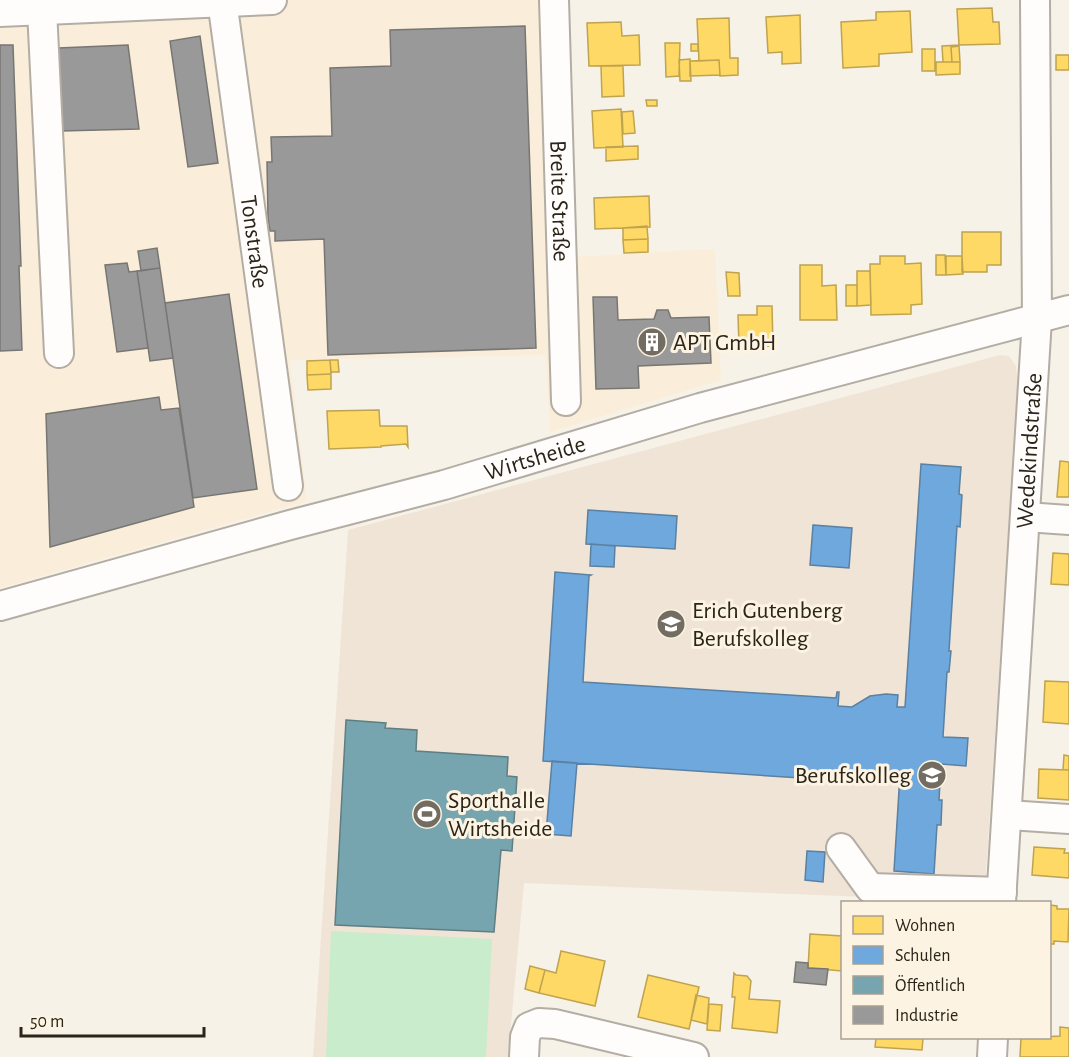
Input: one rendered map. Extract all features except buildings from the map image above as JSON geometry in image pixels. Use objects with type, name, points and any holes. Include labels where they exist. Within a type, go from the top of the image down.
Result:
[{"type":"street","points":[[0,12],[272,0]]},
{"type":"street","name":"Breite Straße","points":[[554,0],[566,401]]},
{"type":"street","name":"Wedekindstraße","points":[[1001,897],[1037,320],[1035,0]]},
{"type":"street","name":"Tonstraße","points":[[222,1],[288,486]]},
{"type":"street","points":[[42,10],[59,353]]},
{"type":"street","name":"Wirtsheide","points":[[0,606],[324,515],[444,485],[700,408],[1069,310]]},
{"type":"street","points":[[1026,517],[1069,520]]},
{"type":"street","points":[[1006,814],[1069,819]]},
{"type":"street","points":[[841,848],[870,888],[1001,897]]},
{"type":"street","points":[[524,1057],[525,1037],[529,1027],[539,1023],[555,1024],[694,1057]]},
{"type":"street","points":[[992,1057],[993,1039]]},
{"type":"shaded area","points":[[243,0],[542,0],[550,258],[715,249],[721,380],[550,432],[546,355],[290,360],[307,501],[0,588],[0,25],[244,16]]},
{"type":"shaded area","name":"Erich Gutenberg Berufskolleg","points":[[1000,355],[1009,356],[1016,366],[1018,385],[984,901],[524,883],[508,1057],[313,1057],[348,530]]},
{"type":"green space","points":[[331,931],[492,939],[486,1057],[326,1057]]},
{"type":"place","name":"APT GmbH","points":[[652,342]]},
{"type":"place","name":"Erich Gutenberg Berufskolleg","points":[[671,624]]},
{"type":"place","name":"Berufskolleg","points":[[932,775]]},
{"type":"place","name":"Sporthalle Wirtsheide","points":[[427,814]]}]
